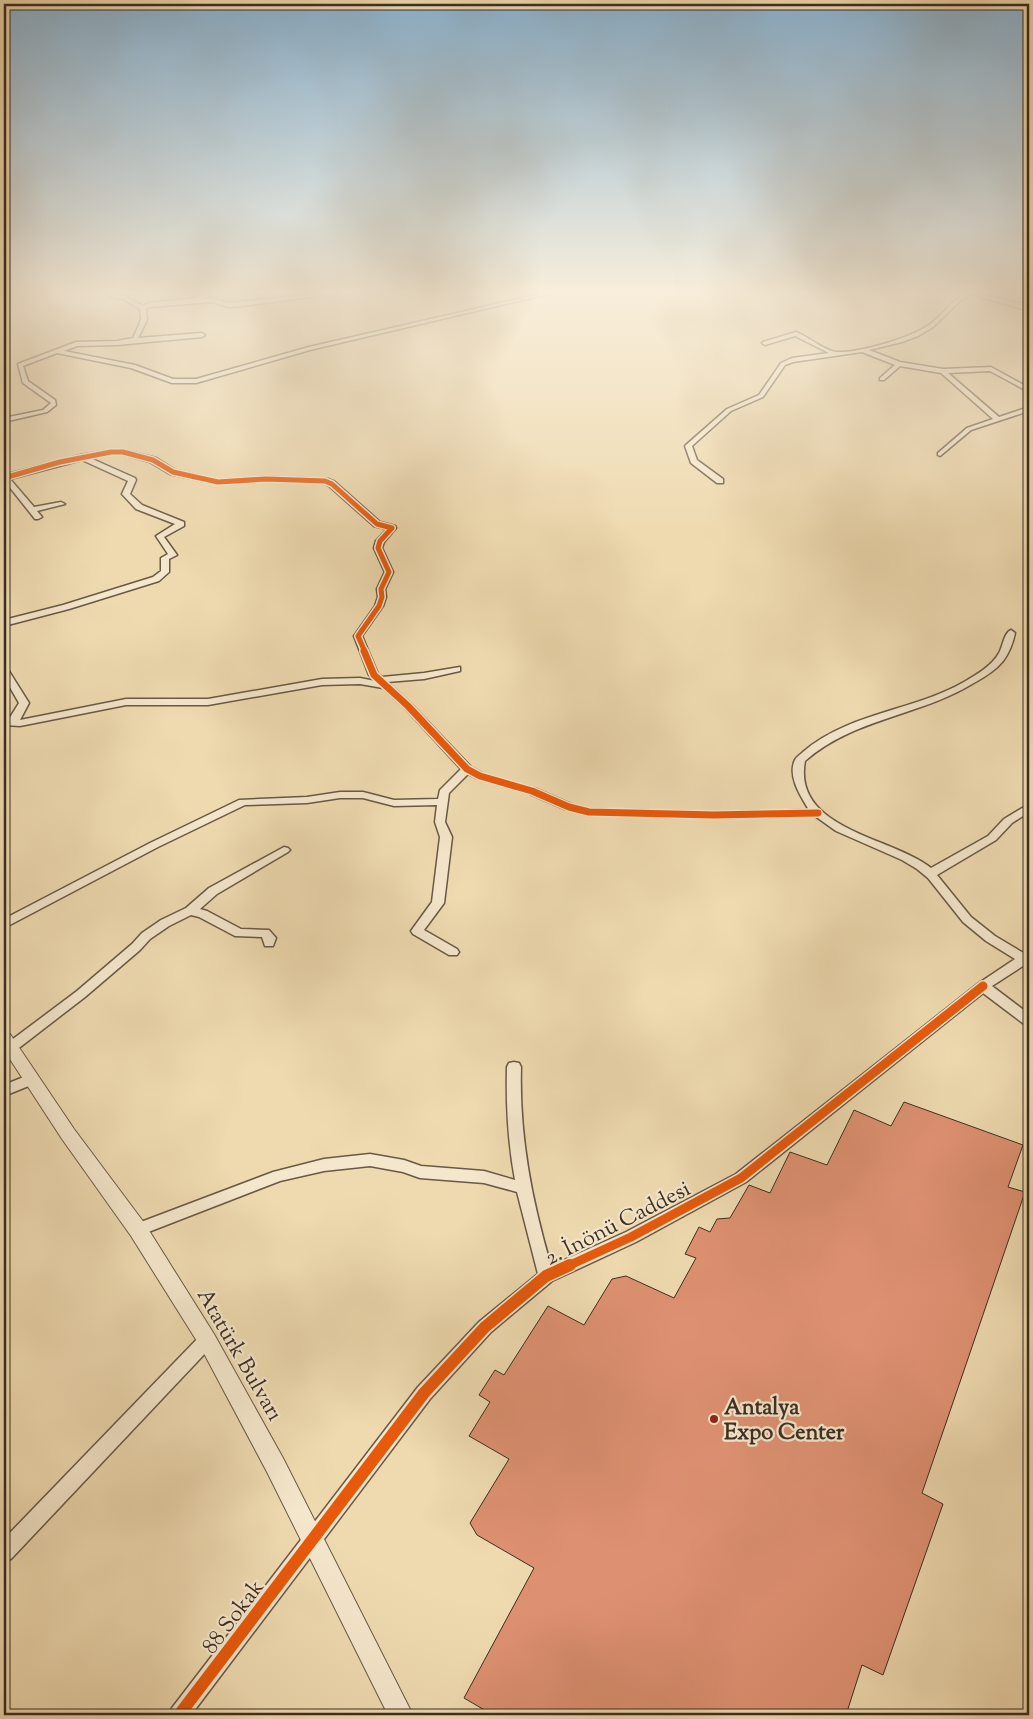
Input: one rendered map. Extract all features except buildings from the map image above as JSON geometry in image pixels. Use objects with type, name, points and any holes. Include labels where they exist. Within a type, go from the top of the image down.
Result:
[{"type":"street","points":[[4,420],[32,415],[52,407],[54,404],[25,382],[22,371]]},
{"type":"street","points":[[148,371],[172,380],[196,381],[231,371]]},
{"type":"street","points":[[720,481],[694,461],[688,446],[729,410],[756,400],[761,396],[778,371]]},
{"type":"street","points":[[882,379],[891,371]]},
{"type":"street","points":[[943,371],[998,420]]},
{"type":"street","points":[[995,371],[1029,390]]},
{"type":"street","points":[[940,454],[969,429],[1029,409]]},
{"type":"street","points":[[38,517],[4,478],[81,457],[111,452],[123,452],[153,460],[173,472],[218,482],[266,479],[332,484],[377,524],[392,528],[380,541],[378,548],[389,572],[381,589],[382,596],[379,606],[358,636],[374,674],[408,706],[466,769],[480,776],[532,791],[569,807],[589,812],[704,815],[818,813]]},
{"type":"street","points":[[4,623],[66,607],[156,579],[165,572],[165,558],[173,555],[160,536],[181,524],[139,507],[126,494],[132,480],[81,457]]},
{"type":"street","points":[[32,510],[60,504]]},
{"type":"street","points":[[1011,634],[1005,651],[998,661],[977,677],[956,689],[851,728],[820,743],[800,760],[797,777],[810,806],[818,813],[840,828],[909,859],[930,874],[960,912],[979,930],[998,944],[1027,957]]},
{"type":"street","points":[[8,722],[126,702],[208,702],[322,682],[360,681],[383,683],[457,669]]},
{"type":"street","points":[[4,670],[24,703],[8,722]]},
{"type":"street","points":[[453,952],[417,931],[438,903],[446,837],[440,822],[444,792],[466,769]]},
{"type":"street","points":[[4,924],[154,845],[243,802],[307,800],[340,795],[363,795],[394,803],[442,802]]},
{"type":"street","points":[[930,874],[992,838],[1008,822],[1029,807]]},
{"type":"street","points":[[7,1043],[82,994],[146,936],[165,923],[190,911],[213,891],[284,850]]},
{"type":"street","points":[[190,911],[203,914],[239,933],[265,933],[270,938],[269,943]]},
{"type":"street","name":"2. İnönü Caddesi","points":[[312,1538],[424,1392],[485,1327],[546,1276],[631,1237],[741,1178],[983,986],[1027,957]]},
{"type":"street","points":[[983,986],[1029,1021]]},
{"type":"street","name":"Atatürk Bulvarı","points":[[7,1043],[68,1134],[138,1230],[207,1340],[276,1465],[401,1715]]},
{"type":"street","points":[[514,1067],[513,1104],[524,1188],[529,1219],[546,1276]]},
{"type":"street","points":[[4,1091],[31,1079]]},
{"type":"street","points":[[138,1230],[278,1176],[324,1165],[370,1160],[404,1166],[420,1172],[484,1177],[524,1188]]},
{"type":"street","points":[[7,1542],[207,1340]]},
{"type":"street","name":"88 Sokak","points":[[179,1715],[312,1538]]},
{"type":"cycle path","points":[[4,478],[60,462],[111,452],[123,452],[153,460],[173,472],[218,482],[266,479],[325,481],[332,484],[377,524],[392,528],[380,541],[378,548],[389,572],[381,589],[382,597],[379,606],[358,636],[374,675],[408,706],[467,769],[480,776],[532,791],[569,807],[589,812],[714,815],[818,813]]},
{"type":"cycle path","points":[[179,1715],[424,1393],[485,1327],[546,1276],[631,1237],[741,1178],[983,986]]},
{"type":"place","name":"Antalya Expo Center","points":[[714,1419]]}]
